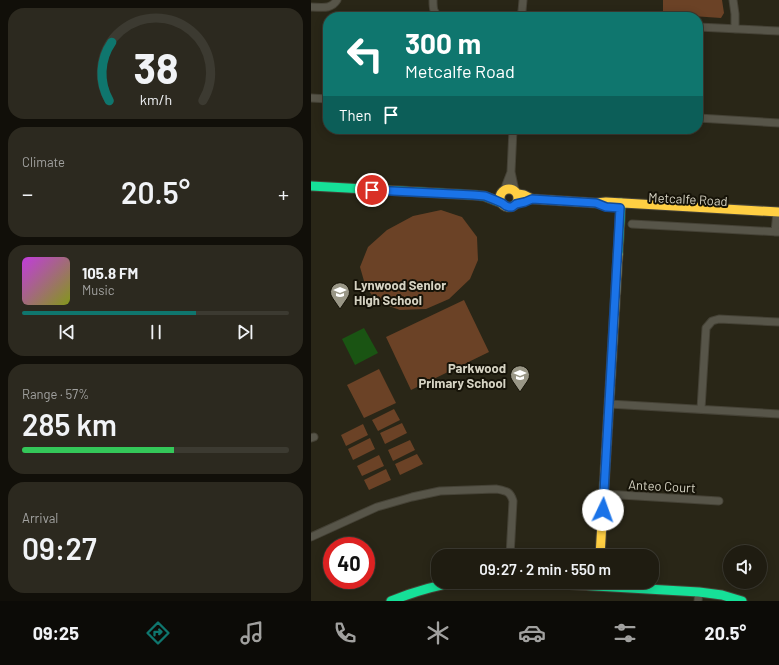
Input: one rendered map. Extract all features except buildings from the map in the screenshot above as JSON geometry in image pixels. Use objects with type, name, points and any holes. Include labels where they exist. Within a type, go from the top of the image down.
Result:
[{"type":"street","points":[[311,7],[326,8],[335,4],[337,0]]},
{"type":"street","points":[[433,0],[435,12]]},
{"type":"street","points":[[522,12],[523,0]]},
{"type":"street","points":[[733,0],[735,29]]},
{"type":"street","points":[[703,27],[779,31]]},
{"type":"street","points":[[311,98],[323,99]]},
{"type":"street","points":[[703,118],[779,123]]},
{"type":"street","points":[[513,134],[511,172],[506,185],[518,199],[516,204]]},
{"type":"street","name":"Metcalfe Road","points":[[311,186],[485,196],[510,191],[532,199],[596,203],[606,202],[621,206],[778,215]]},
{"type":"street","points":[[502,203],[500,198],[501,196],[510,191]]},
{"type":"street","name":"Metcalfe Road","points":[[485,196],[509,207],[532,199]]},
{"type":"street","points":[[600,549],[621,206]]},
{"type":"street","points":[[632,224],[777,232],[778,215]]},
{"type":"street","points":[[701,409],[706,328],[711,321],[719,319],[779,322]]},
{"type":"street","points":[[609,404],[779,414]]},
{"type":"street","points":[[311,537],[377,507],[412,497],[440,491],[496,489],[504,490],[511,494],[513,500],[510,549]]},
{"type":"street","name":"Anteo Court","points":[[604,494],[719,501]]},
{"type":"street","points":[[391,601],[431,587]]},
{"type":"street","points":[[641,589],[699,596],[722,595],[742,601]]},
{"type":"shaded area","points":[[663,0],[722,0],[724,13],[721,18],[703,17],[703,12],[663,12]]},
{"type":"shaded area","points":[[441,210],[462,217],[477,237],[478,260],[470,279],[449,299],[426,309],[400,310],[378,302],[366,288],[360,267],[368,247],[387,230],[413,216]]},
{"type":"shaded area","points":[[464,300],[489,352],[411,390],[386,337]]},
{"type":"shaded area","points":[[364,328],[378,353],[355,365],[342,339]]},
{"type":"shaded area","points":[[379,369],[396,403],[364,418],[347,385]]},
{"type":"shaded area","points":[[394,409],[400,420],[378,431],[372,420]]},
{"type":"shaded area","points":[[402,423],[407,433],[385,444],[380,433]]},
{"type":"shaded area","points":[[363,424],[368,435],[346,446],[341,435]]},
{"type":"shaded area","points":[[370,438],[375,449],[353,460],[348,449]]},
{"type":"shaded area","points":[[410,440],[415,450],[393,461],[388,450]]},
{"type":"shaded area","points":[[417,454],[423,464],[400,475],[395,464]]},
{"type":"shaded area","points":[[379,455],[384,466],[362,476],[357,466]]},
{"type":"shaded area","points":[[386,469],[391,480],[369,490],[364,480]]},
{"type":"traffic: fast","points":[[311,186],[473,195],[484,196],[502,203]]},
{"type":"traffic: fast","points":[[618,254],[621,203]]},
{"type":"traffic: fast","points":[[391,601],[431,588]]},
{"type":"traffic: fast","points":[[647,589],[699,592],[722,595],[742,601]]},
{"type":"traffic: slow","points":[[509,189],[515,192],[518,198],[515,204],[509,207],[503,204],[500,198],[503,192],[509,189]]},
{"type":"traffic: slow","points":[[518,194],[532,199],[779,212]]},
{"type":"traffic: slow","points":[[600,549],[618,254]]},
{"type":"place","name":"Lynwood Senior High School","points":[[340,309]]},
{"type":"place","name":"Parkwood Primary School","points":[[520,392]]},
{"type":"route","points":[[372,190],[485,196],[509,207],[532,199],[596,203],[606,207],[620,208],[603,510]]}]
